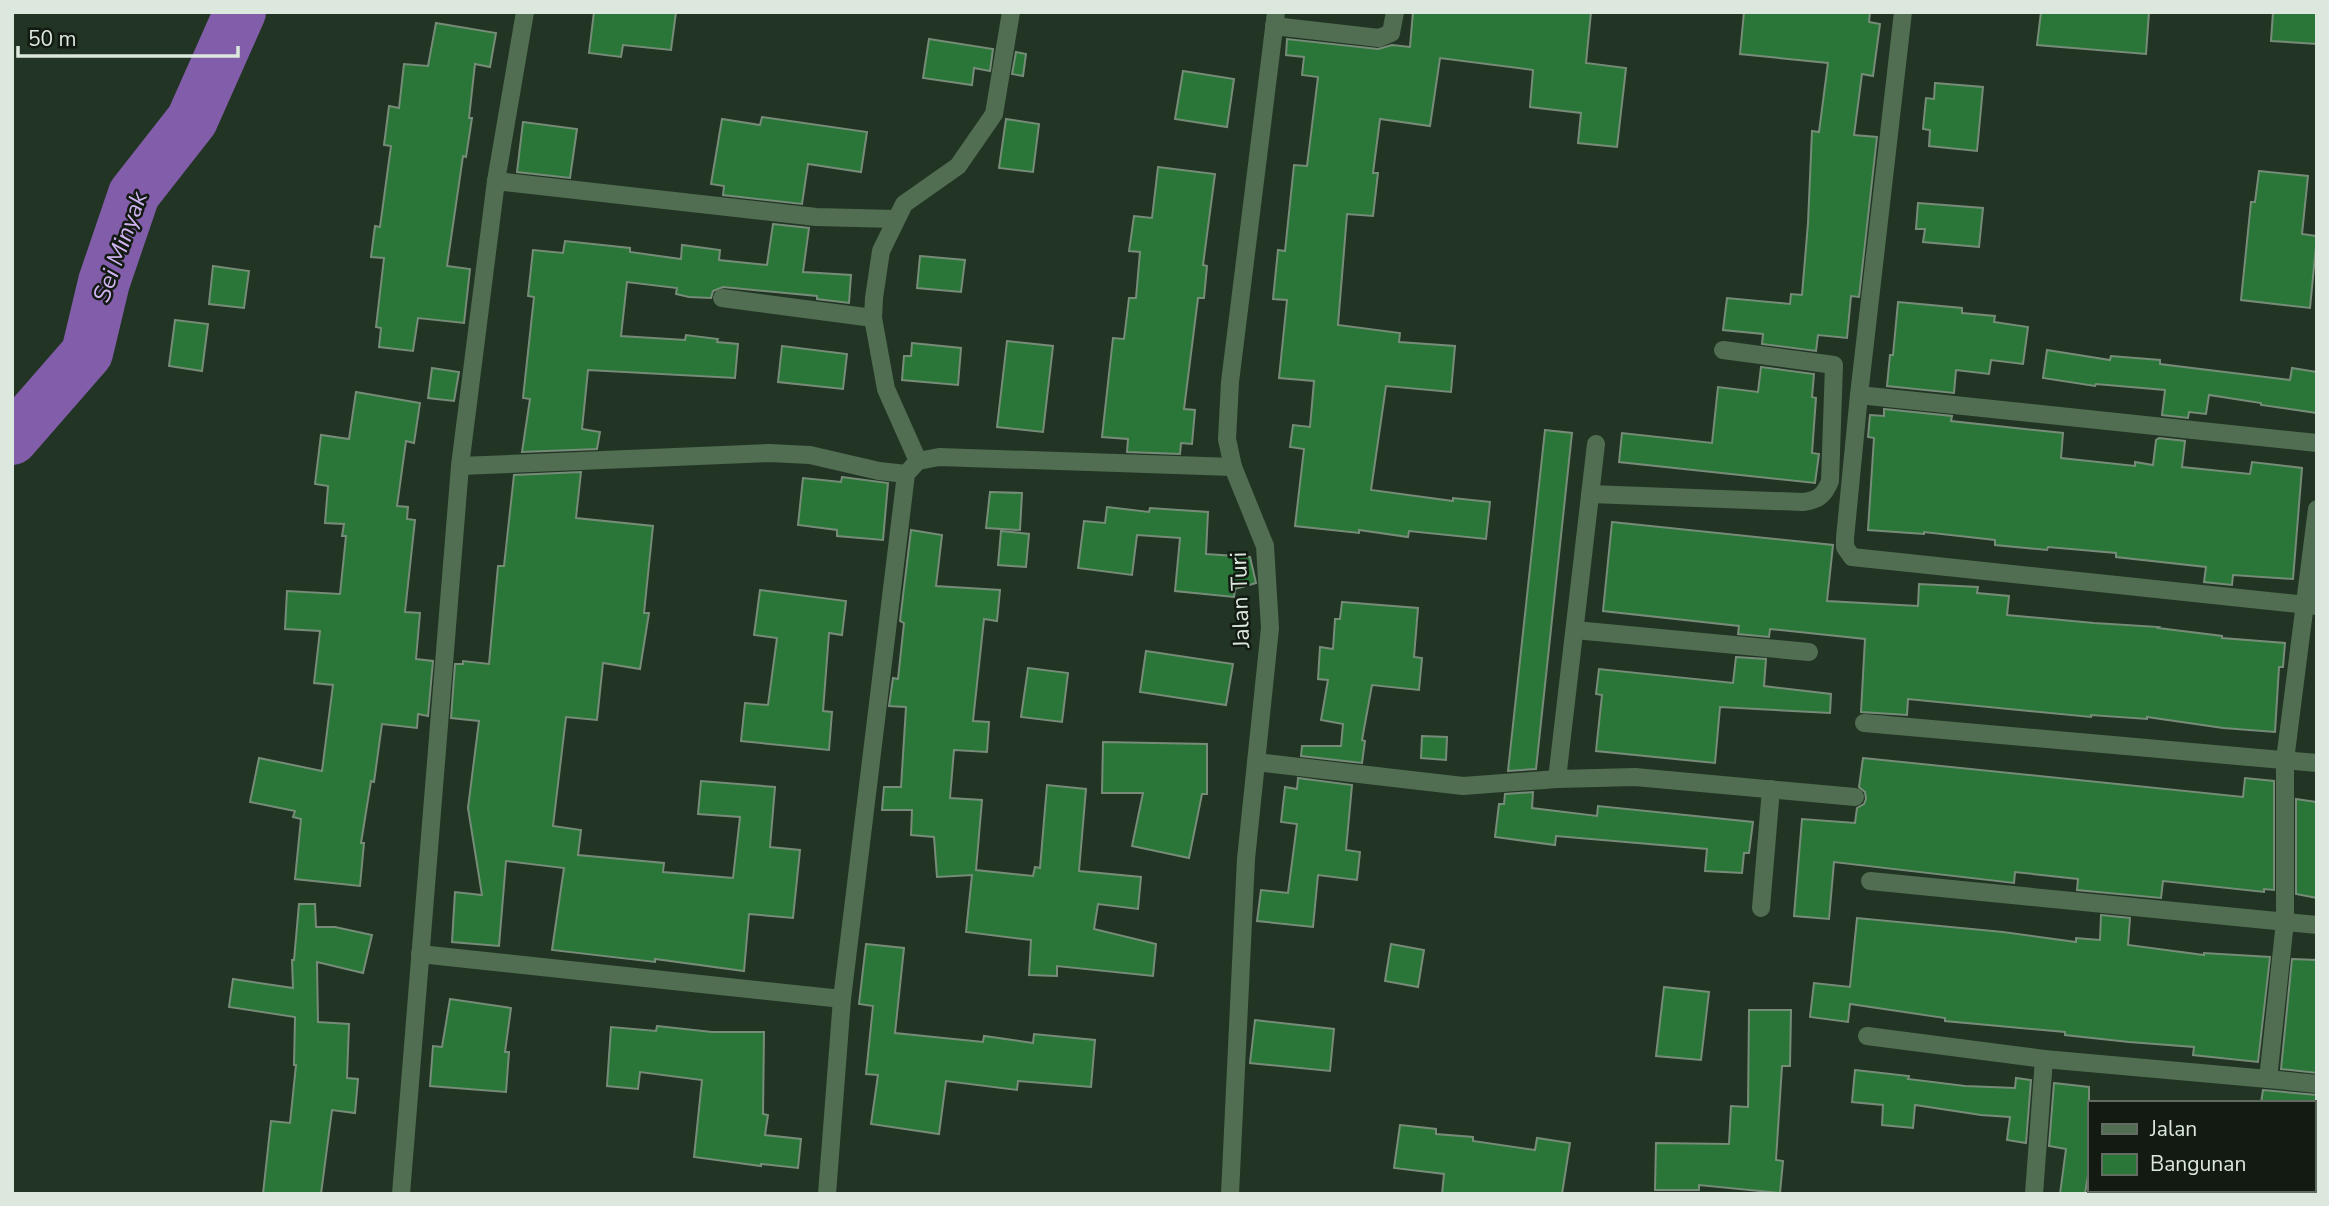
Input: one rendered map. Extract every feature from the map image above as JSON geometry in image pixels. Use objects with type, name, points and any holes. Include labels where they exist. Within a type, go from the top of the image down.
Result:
[{"type":"street","points":[[401,1194],[460,466],[496,181],[525,12]]},
{"type":"street","points":[[827,1194],[842,999],[912,468],[886,389],[873,318],[881,251],[904,204],[958,166],[994,114],[1012,12]]},
{"type":"street","points":[[1275,19],[1385,38],[1391,33],[1395,12]]},
{"type":"street","points":[[1903,12],[1862,365],[1845,547],[1852,557],[2310,606]]},
{"type":"street","name":"Jalan Turi","points":[[1230,1194],[1246,859],[1270,628],[1265,547],[1233,467],[1227,439],[1230,382],[1275,19]]},
{"type":"street","points":[[496,181],[816,217],[895,219]]},
{"type":"street","points":[[722,298],[873,318]]},
{"type":"street","points":[[1723,350],[1834,365],[1862,365]]},
{"type":"street","points":[[1590,494],[1803,502],[1816,500],[1825,493],[1830,481],[1834,365]]},
{"type":"street","points":[[1859,395],[2317,443]]},
{"type":"street","points":[[1557,779],[1596,444]]},
{"type":"street","points":[[460,466],[769,453],[810,454],[878,471],[912,468],[939,457],[1233,467]]},
{"type":"street","points":[[2268,1079],[2285,922],[2285,760],[2310,606],[2317,509]]},
{"type":"street","points":[[1575,630],[1810,652]]},
{"type":"street","points":[[1864,723],[2317,763]]},
{"type":"street","points":[[1256,762],[1463,786],[1557,779],[1636,777],[1855,797]]},
{"type":"street","points":[[1761,908],[1771,789]]},
{"type":"street","points":[[1870,881],[2317,925]]},
{"type":"street","points":[[420,954],[842,999]]},
{"type":"street","points":[[1867,1036],[2044,1059],[2317,1084]]},
{"type":"street","points":[[2034,1194],[2044,1059]]},
{"type":"building","points":[[594,12],[676,12],[671,50],[623,45],[621,57],[589,53]]},
{"type":"building","points":[[1413,12],[1591,12],[1586,63],[1626,68],[1617,147],[1578,143],[1581,113],[1530,107],[1533,70],[1440,58],[1430,126],[1380,119],[1373,173],[1378,173],[1373,216],[1347,214],[1338,325],[1400,333],[1399,342],[1455,346],[1451,392],[1386,386],[1371,490],[1453,501],[1453,498],[1490,502],[1486,539],[1409,531],[1408,537],[1359,530],[1359,533],[1295,526],[1304,449],[1290,447],[1293,425],[1310,427],[1314,381],[1279,378],[1287,300],[1273,299],[1278,250],[1285,251],[1294,165],[1307,166],[1318,77],[1302,75],[1304,57],[1286,55],[1287,39],[1378,49],[1392,45],[1410,47]]},
{"type":"building","points":[[1744,12],[1870,12],[1869,22],[1880,24],[1873,76],[1862,74],[1854,135],[1877,137],[1859,297],[1851,296],[1847,338],[1818,335],[1816,351],[1762,344],[1763,334],[1723,330],[1727,298],[1790,304],[1791,294],[1802,295],[1812,131],[1819,132],[1828,63],[1740,54]]},
{"type":"building","points":[[2041,12],[2149,12],[2146,54],[2037,45]]},
{"type":"building","points":[[2273,12],[2317,12],[2317,44],[2271,41]]},
{"type":"building","points":[[436,23],[496,33],[490,67],[475,64],[469,118],[472,118],[466,157],[463,156],[447,266],[470,269],[464,323],[418,318],[413,351],[379,347],[381,328],[376,327],[384,258],[371,257],[375,226],[380,227],[391,146],[384,145],[389,106],[399,108],[404,64],[428,66]]},
{"type":"building","points":[[929,39],[993,49],[990,71],[974,68],[972,85],[923,78]]},
{"type":"building","points":[[1016,52],[1026,54],[1023,76],[1012,74]]},
{"type":"building","points":[[1183,71],[1234,79],[1227,127],[1175,119]]},
{"type":"building","points":[[1935,83],[1983,87],[1977,151],[1929,146],[1930,130],[1923,129],[1926,98],[1934,99]]},
{"type":"building","points":[[762,117],[867,132],[861,172],[808,164],[802,204],[723,195],[724,186],[711,184],[722,119],[760,125]]},
{"type":"building","points":[[1006,119],[1039,124],[1033,172],[999,168]]},
{"type":"building","points":[[523,122],[577,129],[570,178],[517,172]]},
{"type":"building","points":[[1158,167],[1215,174],[1203,265],[1207,266],[1204,298],[1198,298],[1184,409],[1195,410],[1192,444],[1181,443],[1180,454],[1127,452],[1128,439],[1102,437],[1113,338],[1124,339],[1129,298],[1136,298],[1140,252],[1129,251],[1134,216],[1152,218]]},
{"type":"building","points":[[2259,171],[2308,176],[2302,234],[2317,236],[2310,308],[2241,300],[2251,202],[2255,202]]},
{"type":"building","points":[[1918,203],[1983,208],[1979,247],[1923,242],[1925,229],[1916,229]]},
{"type":"building","points":[[773,224],[809,228],[803,272],[851,275],[849,303],[817,299],[817,296],[723,287],[713,291],[711,298],[689,297],[676,294],[677,288],[627,282],[621,336],[685,340],[686,335],[738,344],[735,378],[588,370],[582,429],[600,432],[597,449],[522,452],[530,399],[523,398],[534,297],[528,296],[533,250],[563,253],[565,241],[630,248],[630,252],[681,259],[682,245],[720,250],[719,260],[767,265]]},
{"type":"building","points":[[920,256],[965,260],[961,292],[917,288]]},
{"type":"building","points":[[213,266],[249,271],[244,308],[209,304]]},
{"type":"building","points":[[1898,302],[1962,308],[1962,313],[1995,316],[1994,322],[2028,327],[2023,364],[1991,360],[1989,374],[1956,370],[1954,393],[1887,386]]},
{"type":"building","points":[[175,320],[208,324],[202,371],[169,366]]},
{"type":"building","points":[[1007,341],[1053,346],[1043,432],[997,427]]},
{"type":"building","points":[[912,343],[961,348],[958,385],[902,380],[904,356],[911,356]]},
{"type":"building","points":[[782,346],[847,354],[843,389],[778,382]]},
{"type":"building","points":[[2047,350],[2110,360],[2111,356],[2160,360],[2160,364],[2290,380],[2292,368],[2317,372],[2317,413],[2209,395],[2206,414],[2189,412],[2188,418],[2162,415],[2165,390],[2095,386],[2043,378]]},
{"type":"building","points":[[1761,367],[1814,374],[1812,397],[1816,398],[1812,453],[1819,454],[1815,483],[1619,462],[1622,433],[1712,443],[1718,387],[1758,392]]},
{"type":"building","points":[[432,368],[459,372],[454,401],[428,398]]},
{"type":"building","points":[[356,392],[420,403],[414,443],[406,441],[397,506],[408,507],[407,519],[415,520],[405,612],[420,613],[416,659],[433,661],[428,716],[418,714],[417,728],[382,724],[374,782],[371,781],[361,843],[364,843],[360,886],[295,879],[301,819],[293,817],[295,811],[250,802],[259,758],[322,771],[333,685],[314,683],[320,631],[285,629],[287,591],[340,594],[346,536],[342,536],[344,524],[325,523],[328,486],[315,484],[321,435],[349,439]]},
{"type":"building","points":[[1884,409],[1952,416],[1951,421],[2063,433],[2061,458],[2135,466],[2135,462],[2153,465],[2156,440],[2159,438],[2185,441],[2182,467],[2250,474],[2252,462],[2302,468],[2293,579],[2233,575],[2232,585],[2204,582],[2206,567],[2116,557],[2116,553],[2048,547],[2047,550],[1995,545],[1995,540],[1924,532],[1868,530],[1874,438],[1868,437],[1870,415],[1884,416]]},
{"type":"building","points":[[1545,430],[1572,433],[1536,769],[1508,771]]},
{"type":"building","points":[[581,472],[576,518],[653,526],[644,613],[649,613],[640,669],[603,663],[597,720],[566,717],[553,826],[581,830],[578,855],[664,863],[663,872],[733,878],[740,817],[698,814],[701,781],[775,787],[770,847],[800,850],[793,918],[749,914],[744,971],[655,959],[655,962],[552,950],[564,868],[506,861],[499,946],[452,942],[455,892],[482,895],[468,808],[479,721],[451,718],[455,664],[463,664],[463,661],[489,664],[498,566],[504,566],[514,475]]},
{"type":"building","points":[[842,477],[888,483],[883,540],[837,536],[837,530],[798,525],[803,478],[841,482]]},
{"type":"building","points":[[990,492],[1022,493],[1020,530],[986,528]]},
{"type":"building","points":[[1107,507],[1149,512],[1150,508],[1208,512],[1206,554],[1250,557],[1256,583],[1235,589],[1234,597],[1175,591],[1180,538],[1137,535],[1132,575],[1078,568],[1084,521],[1105,523]]},
{"type":"building","points":[[1612,522],[1833,545],[1827,601],[1918,606],[1919,584],[1978,587],[1977,593],[2009,596],[2007,615],[2159,627],[2222,638],[2285,643],[2283,667],[2279,667],[2275,732],[2147,717],[2091,717],[1908,699],[1907,715],[1861,712],[1865,639],[1770,629],[1769,637],[1738,634],[1739,626],[1603,611]]},
{"type":"building","points":[[911,530],[942,535],[936,586],[1000,590],[997,621],[984,619],[973,721],[989,722],[987,752],[954,750],[950,798],[982,800],[976,870],[1033,876],[1035,867],[1040,868],[1047,785],[1086,789],[1079,871],[1141,877],[1138,909],[1098,904],[1094,929],[1156,944],[1153,976],[1057,966],[1057,976],[1029,975],[1031,940],[966,932],[972,875],[937,877],[934,837],[911,835],[912,810],[882,810],[884,787],[901,787],[906,707],[889,706],[893,678],[898,679],[904,623],[900,621]]},
{"type":"building","points":[[1001,531],[1029,534],[1026,567],[998,565]]},
{"type":"building","points":[[760,590],[846,601],[842,635],[829,633],[823,711],[832,712],[829,750],[741,741],[745,703],[768,705],[777,638],[754,635]]},
{"type":"building","points":[[1342,602],[1418,608],[1414,657],[1422,658],[1419,690],[1372,685],[1362,740],[1365,741],[1362,763],[1301,756],[1302,746],[1341,746],[1343,724],[1321,720],[1328,680],[1318,679],[1320,647],[1333,649],[1335,619],[1340,619]]},
{"type":"building","points":[[1146,651],[1233,664],[1226,705],[1140,692]]},
{"type":"building","points":[[1736,657],[1766,659],[1764,686],[1831,694],[1830,713],[1720,707],[1715,763],[1596,751],[1602,695],[1596,694],[1599,669],[1733,683]]},
{"type":"building","points":[[1028,668],[1068,673],[1062,722],[1021,717]]},
{"type":"building","points":[[1422,736],[1447,737],[1446,760],[1421,758]]},
{"type":"building","points":[[1103,742],[1207,744],[1207,794],[1202,794],[1189,858],[1132,846],[1143,793],[1102,793]]},
{"type":"building","points":[[1863,758],[2243,797],[2245,778],[2274,781],[2274,890],[2264,889],[2264,892],[2163,881],[2161,898],[2077,890],[2078,879],[2015,872],[2014,883],[1834,862],[1829,919],[1794,916],[1802,819],[1855,823],[1857,808],[1864,804],[1866,799],[1865,792],[1859,787]]},
{"type":"building","points":[[1298,778],[1352,785],[1346,850],[1360,852],[1357,880],[1318,875],[1313,927],[1257,921],[1261,890],[1288,893],[1297,824],[1281,822],[1285,787],[1297,789]]},
{"type":"building","points":[[1533,792],[1532,808],[1597,816],[1598,806],[1753,822],[1749,853],[1744,853],[1742,873],[1705,871],[1707,849],[1556,836],[1555,845],[1495,837],[1499,804],[1504,804],[1505,794]]},
{"type":"building","points":[[2296,799],[2317,802],[2317,898],[2296,894]]},
{"type":"building","points":[[299,904],[315,904],[316,927],[335,927],[372,935],[363,973],[317,962],[318,1022],[349,1024],[347,1078],[358,1079],[355,1113],[332,1110],[321,1194],[263,1194],[271,1121],[290,1123],[296,1065],[295,1017],[229,1007],[233,979],[293,988],[292,960]]},
{"type":"building","points":[[2101,915],[2130,918],[2128,945],[2204,955],[2270,957],[2258,1062],[2193,1055],[2194,1047],[1945,1021],[1945,1018],[1850,1004],[1848,1022],[1810,1017],[1814,983],[1850,987],[1857,918],[2076,942],[2076,938],[2100,940]]},
{"type":"building","points":[[866,944],[904,948],[895,1033],[983,1042],[984,1036],[1033,1043],[1034,1034],[1095,1040],[1091,1087],[1018,1081],[1017,1090],[946,1081],[939,1134],[871,1124],[878,1075],[866,1074],[873,1006],[859,1004]]},
{"type":"building","points":[[1391,944],[1424,950],[1418,987],[1385,981]]},
{"type":"building","points":[[2292,959],[2317,960],[2317,1073],[2281,1069]]},
{"type":"building","points":[[1664,987],[1709,992],[1701,1060],[1656,1056]]},
{"type":"building","points":[[450,999],[511,1008],[505,1052],[509,1052],[506,1092],[430,1086],[433,1046],[442,1047]]},
{"type":"building","points":[[1749,1010],[1791,1010],[1790,1066],[1782,1066],[1776,1160],[1783,1161],[1780,1193],[1699,1185],[1699,1190],[1655,1190],[1656,1143],[1729,1144],[1731,1106],[1748,1107]]},
{"type":"building","points":[[1255,1020],[1334,1029],[1330,1071],[1250,1063]]},
{"type":"building","points":[[657,1026],[712,1032],[764,1032],[763,1114],[768,1115],[765,1135],[801,1139],[798,1168],[694,1157],[702,1080],[640,1072],[638,1089],[607,1086],[611,1027],[656,1031]]},
{"type":"building","points":[[1855,1070],[1965,1086],[2015,1088],[2016,1078],[2031,1080],[2026,1143],[2007,1140],[2010,1117],[1915,1105],[1913,1128],[1882,1125],[1883,1105],[1852,1102]]},
{"type":"building","points":[[2054,1083],[2089,1087],[2088,1175],[2085,1194],[2060,1194],[2066,1149],[2049,1146]]},
{"type":"building","points":[[2263,1090],[2317,1095],[2317,1103],[2261,1101]]},
{"type":"building","points":[[1400,1125],[1436,1129],[1436,1134],[1473,1137],[1473,1141],[1535,1150],[1537,1138],[1570,1143],[1562,1194],[1442,1194],[1444,1174],[1394,1168]]},
{"type":"waterway","name":"Sei Minyak","points":[[12,439],[87,353],[104,282],[134,194],[192,120],[240,12]]}]
